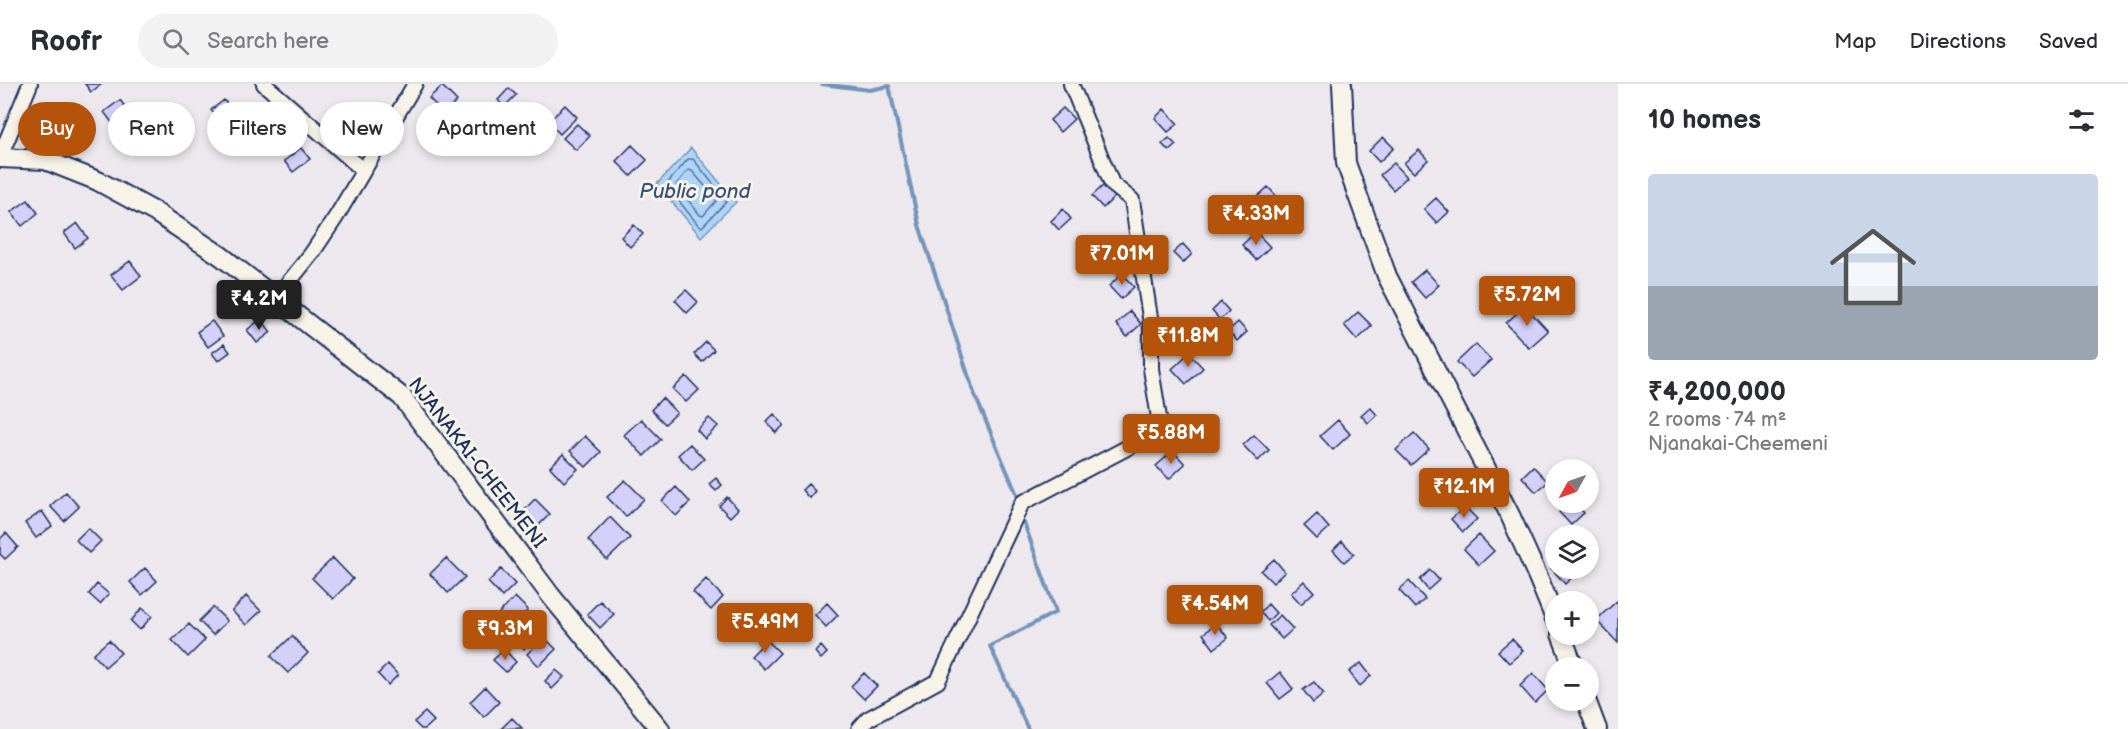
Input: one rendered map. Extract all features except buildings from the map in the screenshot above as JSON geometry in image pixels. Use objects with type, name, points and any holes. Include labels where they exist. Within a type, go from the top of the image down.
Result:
[{"type":"main road","points":[[1342,84],[1346,163],[1387,276],[1510,515],[1545,594]]},
{"type":"main road","name":"NJANAKAI-CHEEMENI","points":[[0,157],[45,160],[98,181],[155,212],[221,256],[402,397],[552,596],[660,729]]},
{"type":"main road","points":[[1590,711],[1597,729]]},
{"type":"street","points":[[0,157],[30,84]]},
{"type":"street","points":[[264,84],[363,170]]},
{"type":"street","points":[[276,298],[312,253],[336,217],[415,84]]},
{"type":"street","points":[[859,729],[868,719],[938,681],[1023,503],[1161,430],[1151,369],[1151,324],[1132,200],[1112,184],[1071,84]]},
{"type":"water","name":"Public pond","points":[[691,148],[736,202],[701,237],[657,184]]},
{"type":"waterway","points":[[822,84],[870,90],[889,86],[919,225],[974,393],[1017,495]]},
{"type":"waterway","points":[[1024,523],[1056,612],[990,646],[1028,729]]}]
